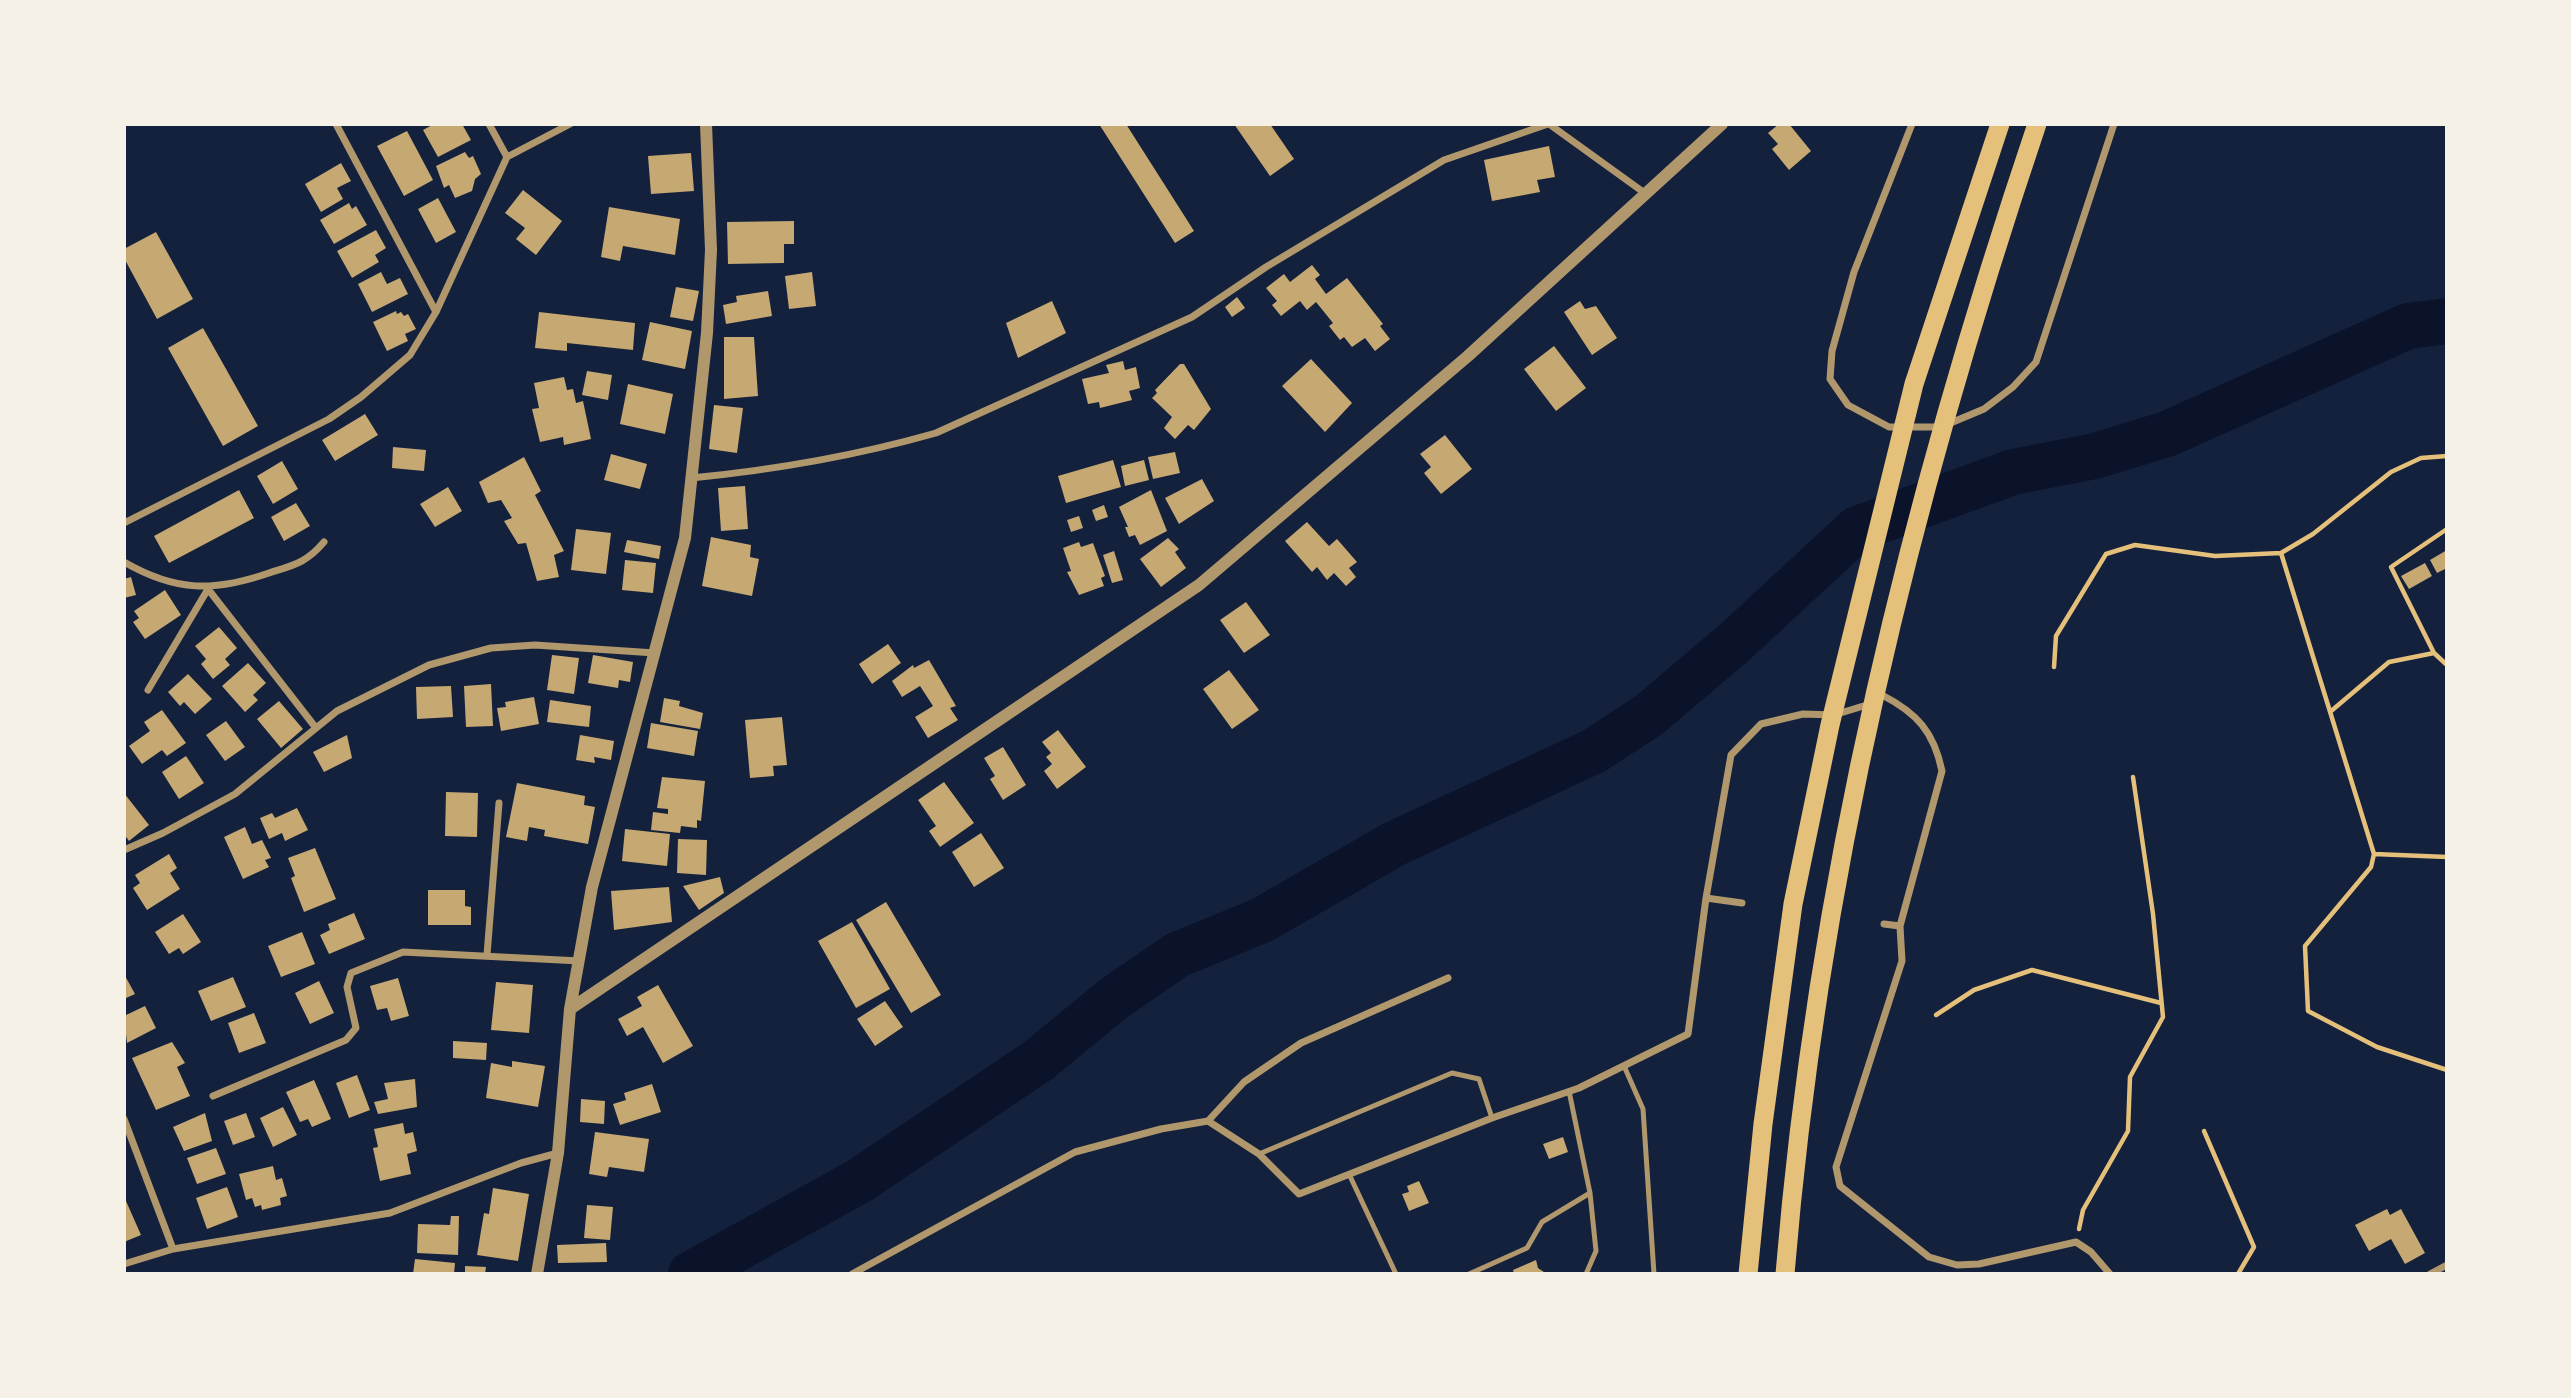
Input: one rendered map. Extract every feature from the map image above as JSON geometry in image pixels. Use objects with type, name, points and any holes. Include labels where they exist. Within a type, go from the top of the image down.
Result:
[{"type":"highway","points":[[1748,1274],[1763,1124],[1793,904],[1830,724],[1914,384],[2000,124]]},
{"type":"highway","points":[[1785,1274],[1822,962],[1866,731],[1908,551],[1951,393],[1989,266],[2037,124]]},
{"type":"street","points":[[335,124],[436,312]]},
{"type":"street","points":[[489,124],[507,157]]},
{"type":"street","points":[[124,523],[340,412],[410,355],[436,312],[507,157],[570,124]]},
{"type":"street","points":[[537,1274],[558,1153],[570,1009],[592,887],[685,538],[707,332],[710,250],[706,124]]},
{"type":"street","points":[[691,478],[764,471],[880,448],[936,433],[1192,317],[1266,267],[1444,160],[1549,124],[1646,194]]},
{"type":"street","points":[[570,1009],[1199,585],[1468,356],[1722,124]]},
{"type":"street","points":[[1912,124],[1854,272],[1832,351],[1830,379],[1848,405],[1889,427],[1941,427],[1984,409],[2013,387],[2036,362],[2114,124]]},
{"type":"street","points":[[124,562],[152,578],[208,589],[232,586],[309,560],[324,542]]},
{"type":"street","points":[[208,589],[316,728]]},
{"type":"street","points":[[148,690],[208,589]]},
{"type":"street","points":[[124,850],[163,833],[235,794],[337,711],[429,665],[491,648],[536,645],[656,653]]},
{"type":"street","points":[[1208,1121],[1259,1154],[1299,1194],[1492,1118],[1569,1091],[1688,1034],[1706,898],[1731,755],[1760,724],[1803,714],[1833,715],[1870,704],[1882,695],[1910,710],[1937,747],[1942,771],[1900,926],[1902,961],[1836,1167],[1840,1186],[1929,1257],[1957,1265],[1979,1264],[2076,1242],[2091,1252],[2110,1274]]},
{"type":"street","points":[[487,956],[499,803]]},
{"type":"street","points":[[1706,898],[1742,903]]},
{"type":"street","points":[[1884,923],[1900,926]]},
{"type":"street","points":[[213,1096],[346,1040],[356,1028],[347,987],[351,973],[403,952],[580,961]]},
{"type":"street","points":[[852,1274],[1075,1152],[1161,1129],[1208,1121],[1244,1082],[1301,1043],[1448,978]]},
{"type":"street","points":[[124,1119],[173,1249]]},
{"type":"street","points":[[124,1264],[173,1249],[390,1213],[521,1163],[558,1153]]},
{"type":"street","points":[[2430,1274],[2447,1265]]},
{"type":"lane","points":[[1624,1066],[1643,1110],[1654,1274]]},
{"type":"lane","points":[[1259,1154],[1452,1073],[1479,1079],[1492,1118]]},
{"type":"lane","points":[[1569,1091],[1590,1193],[1596,1251],[1586,1274]]},
{"type":"lane","points":[[1349,1174],[1396,1274]]},
{"type":"lane","points":[[1469,1274],[1527,1248],[1542,1222],[1590,1193]]},
{"type":"path","points":[[2054,667],[2056,636],[2106,554],[2135,545],[2215,556],[2281,554],[2313,534],[2391,472],[2421,458],[2447,456]]},
{"type":"path","points":[[2447,530],[2391,567],[2434,653],[2447,665]]},
{"type":"path","points":[[2281,554],[2374,854],[2371,867],[2305,946],[2308,1011],[2376,1047],[2447,1070]]},
{"type":"path","points":[[2330,712],[2389,662],[2434,653]]},
{"type":"path","points":[[2076,1242],[2083,1210],[2128,1131],[2130,1077],[2163,1017],[2153,914],[2133,777]]},
{"type":"path","points":[[2374,854],[2447,856]]},
{"type":"path","points":[[1936,1016],[1974,990],[2032,970],[2161,1003]]},
{"type":"path","points":[[2204,1131],[2254,1247],[2238,1274]]},
{"type":"building","points":[[434,124],[462,124],[471,140],[438,157],[423,130]]},
{"type":"building","points":[[1099,124],[1126,124],[1194,231],[1175,243]]},
{"type":"building","points":[[1234,124],[1270,124],[1294,159],[1270,176]]},
{"type":"building","points":[[1779,124],[1789,124],[1811,151],[1789,170],[1772,149],[1778,144],[1768,133]]},
{"type":"building","points":[[407,131],[433,180],[404,196],[377,146]]},
{"type":"building","points":[[1549,146],[1555,177],[1537,180],[1540,192],[1492,201],[1484,160]]},
{"type":"building","points":[[465,152],[469,158],[473,156],[481,174],[475,179],[472,191],[455,198],[449,185],[444,188],[436,166]]},
{"type":"building","points":[[691,153],[694,191],[651,194],[648,156]]},
{"type":"building","points":[[341,163],[351,181],[337,188],[343,199],[321,212],[305,184]]},
{"type":"building","points":[[523,190],[562,221],[536,255],[516,239],[525,228],[505,213]]},
{"type":"building","points":[[438,198],[456,232],[436,243],[418,209]]},
{"type":"building","points":[[349,203],[352,209],[356,206],[367,225],[334,244],[320,220]]},
{"type":"building","points":[[609,207],[680,219],[675,255],[623,246],[620,261],[601,257]]},
{"type":"building","points":[[794,221],[794,244],[784,244],[784,263],[728,264],[727,222]]},
{"type":"building","points":[[376,230],[386,248],[375,255],[379,262],[352,278],[337,251]]},
{"type":"building","points":[[156,232],[193,299],[157,319],[124,258],[124,249]]},
{"type":"building","points":[[1312,265],[1320,275],[1315,279],[1326,294],[1347,278],[1383,324],[1380,326],[1390,339],[1375,351],[1365,338],[1352,347],[1344,337],[1340,340],[1329,326],[1333,323],[1316,302],[1307,310],[1300,301],[1281,316],[1272,305],[1277,301],[1266,288],[1284,274],[1290,282]]},
{"type":"building","points":[[381,272],[387,284],[400,278],[408,294],[372,312],[358,284]]},
{"type":"building","points":[[812,272],[816,306],[789,309],[785,276]]},
{"type":"building","points":[[676,287],[699,291],[693,321],[670,317]]},
{"type":"building","points":[[768,291],[772,316],[726,324],[723,305],[737,302],[736,296]]},
{"type":"building","points":[[1237,297],[1245,308],[1232,317],[1225,307]]},
{"type":"building","points":[[1052,301],[1066,333],[1018,358],[1006,323]]},
{"type":"building","points":[[1580,301],[1585,309],[1596,306],[1617,338],[1592,355],[1564,312]]},
{"type":"building","points":[[396,311],[404,316],[408,314],[416,329],[405,334],[408,341],[387,351],[373,322]]},
{"type":"building","points":[[539,312],[635,323],[633,350],[567,343],[567,351],[535,348]]},
{"type":"building","points":[[650,322],[692,331],[685,369],[642,360]]},
{"type":"building","points":[[203,328],[258,426],[223,446],[168,348]]},
{"type":"building","points":[[724,337],[754,337],[758,396],[724,399]]},
{"type":"building","points":[[1554,346],[1586,388],[1556,411],[1524,369]]},
{"type":"building","points":[[1311,359],[1352,403],[1325,432],[1282,386]]},
{"type":"building","points":[[1123,361],[1125,370],[1136,367],[1140,388],[1129,391],[1132,400],[1100,408],[1099,402],[1088,404],[1082,379],[1109,373],[1106,365]]},
{"type":"building","points":[[1180,364],[1184,364],[1211,409],[1194,430],[1188,425],[1175,439],[1164,428],[1172,417],[1152,398],[1157,393],[1155,390]]},
{"type":"building","points":[[587,371],[612,375],[608,400],[582,395]]},
{"type":"building","points":[[564,377],[567,390],[573,389],[576,403],[583,401],[591,439],[564,445],[563,437],[540,442],[532,409],[539,408],[534,383]]},
{"type":"building","points":[[628,384],[673,394],[665,434],[620,424]]},
{"type":"building","points":[[714,405],[743,408],[737,453],[709,449]]},
{"type":"building","points":[[365,414],[378,435],[335,461],[322,440]]},
{"type":"building","points":[[1445,435],[1472,469],[1441,494],[1424,473],[1431,467],[1420,454]]},
{"type":"building","points":[[393,447],[426,450],[424,471],[392,468]]},
{"type":"building","points":[[1175,452],[1180,473],[1153,479],[1148,457]]},
{"type":"building","points":[[611,454],[647,464],[640,489],[604,480]]},
{"type":"building","points":[[524,457],[541,491],[535,495],[564,551],[554,555],[559,577],[537,581],[526,543],[518,544],[504,521],[512,518],[501,500],[488,503],[479,482]]},
{"type":"building","points":[[1113,460],[1121,487],[1066,503],[1058,476]]},
{"type":"building","points":[[1144,460],[1149,480],[1125,486],[1121,466]]},
{"type":"building","points":[[282,461],[298,489],[273,504],[257,476]]},
{"type":"building","points":[[1202,479],[1214,501],[1179,524],[1165,498]]},
{"type":"building","points":[[745,486],[748,529],[721,531],[718,488]]},
{"type":"building","points":[[448,487],[462,511],[435,527],[420,504]]},
{"type":"building","points":[[239,490],[254,518],[169,563],[154,536]]},
{"type":"building","points":[[1151,490],[1167,531],[1140,545],[1135,535],[1129,537],[1125,527],[1128,527],[1119,507]]},
{"type":"building","points":[[296,503],[310,526],[284,541],[271,517]]},
{"type":"building","points":[[1104,505],[1108,517],[1096,521],[1092,510]]},
{"type":"building","points":[[1079,516],[1083,528],[1071,532],[1067,520]]},
{"type":"building","points":[[1307,522],[1329,546],[1337,539],[1357,562],[1349,568],[1356,577],[1346,586],[1334,573],[1327,580],[1317,567],[1312,572],[1285,541]]},
{"type":"building","points":[[576,529],[611,533],[606,574],[571,570]]},
{"type":"building","points":[[711,537],[751,545],[750,557],[759,559],[752,596],[702,586]]},
{"type":"building","points":[[1168,538],[1179,549],[1175,552],[1186,568],[1161,587],[1140,559]]},
{"type":"building","points":[[627,540],[661,546],[659,559],[624,552]]},
{"type":"building","points":[[1079,542],[1081,547],[1093,543],[1105,576],[1101,578],[1104,586],[1079,595],[1067,572],[1071,571],[1063,548]]},
{"type":"building","points":[[2447,550],[2447,568],[2437,573],[2430,560]]},
{"type":"building","points":[[1114,551],[1123,580],[1112,583],[1103,555]]},
{"type":"building","points":[[625,560],[656,563],[653,593],[622,590]]},
{"type":"building","points":[[2425,563],[2432,576],[2409,589],[2401,576]]},
{"type":"building","points":[[131,577],[136,595],[124,598],[124,579]]},
{"type":"building","points":[[165,590],[181,615],[145,639],[133,622],[139,618],[134,611]]},
{"type":"building","points":[[1246,602],[1270,635],[1244,653],[1220,620]]},
{"type":"building","points":[[219,627],[237,648],[225,659],[230,665],[213,679],[201,664],[206,659],[195,646]]},
{"type":"building","points":[[888,644],[901,663],[872,684],[859,664]]},
{"type":"building","points":[[552,655],[579,658],[574,694],[547,690]]},
{"type":"building","points":[[593,655],[633,662],[630,682],[619,680],[618,688],[588,683]]},
{"type":"building","points":[[929,660],[956,706],[950,708],[958,720],[928,738],[915,717],[933,706],[920,686],[902,697],[892,681],[913,665],[914,668]]},
{"type":"building","points":[[248,663],[266,683],[253,695],[258,700],[245,712],[222,686]]},
{"type":"building","points":[[1229,670],[1259,710],[1232,729],[1203,689]]},
{"type":"building","points":[[188,674],[212,699],[195,714],[184,702],[180,706],[168,692]]},
{"type":"building","points":[[491,684],[493,726],[466,727],[464,686]]},
{"type":"building","points":[[451,686],[453,717],[417,719],[416,687]]},
{"type":"building","points":[[534,697],[539,724],[501,731],[497,708],[506,707],[505,702]]},
{"type":"building","points":[[664,698],[680,701],[679,706],[703,713],[700,729],[660,722]]},
{"type":"building","points":[[550,700],[591,706],[589,727],[547,722]]},
{"type":"building","points":[[279,701],[303,729],[281,748],[257,719]]},
{"type":"building","points":[[162,710],[186,743],[167,756],[162,750],[142,764],[129,746],[150,731],[144,722]]},
{"type":"building","points":[[782,717],[787,765],[773,766],[774,776],[750,778],[745,720]]},
{"type":"building","points":[[226,721],[245,747],[225,761],[206,735]]},
{"type":"building","points":[[651,723],[698,731],[694,756],[647,748]]},
{"type":"building","points":[[1058,730],[1086,767],[1057,789],[1044,771],[1052,764],[1046,757],[1051,753],[1042,742]]},
{"type":"building","points":[[347,735],[352,758],[324,772],[313,752]]},
{"type":"building","points":[[580,735],[614,741],[611,760],[594,757],[595,763],[576,760]]},
{"type":"building","points":[[1003,747],[1026,785],[1003,800],[990,779],[995,776],[984,758]]},
{"type":"building","points":[[186,756],[204,783],[179,799],[162,772]]},
{"type":"building","points":[[662,777],[705,781],[701,821],[697,820],[697,828],[681,826],[680,833],[651,830],[653,812],[668,814],[668,809],[657,808]]},
{"type":"building","points":[[944,782],[974,823],[940,847],[929,831],[936,826],[918,800]]},
{"type":"building","points":[[517,783],[585,796],[584,805],[595,807],[588,844],[544,836],[545,830],[529,827],[527,841],[506,837]]},
{"type":"building","points":[[446,792],[478,793],[477,837],[445,836]]},
{"type":"building","points":[[124,793],[149,825],[129,841],[124,834]]},
{"type":"building","points":[[297,808],[308,830],[285,841],[282,833],[269,839],[260,818],[272,813],[275,818]]},
{"type":"building","points":[[245,827],[252,844],[262,840],[271,858],[265,860],[269,867],[243,879],[224,837]]},
{"type":"building","points":[[625,829],[670,834],[667,866],[622,861]]},
{"type":"building","points":[[981,833],[1004,868],[974,887],[952,852]]},
{"type":"building","points":[[678,839],[707,840],[706,875],[677,873]]},
{"type":"building","points":[[315,848],[336,899],[304,912],[291,878],[295,876],[288,858]]},
{"type":"building","points":[[169,854],[177,868],[170,873],[180,889],[147,910],[133,888],[140,883],[135,875]]},
{"type":"building","points":[[720,877],[724,893],[699,910],[683,886]]},
{"type":"building","points":[[669,887],[672,922],[614,930],[611,891]]},
{"type":"building","points":[[428,890],[465,890],[465,906],[471,907],[471,925],[428,925]]},
{"type":"building","points":[[886,902],[941,995],[911,1013],[856,920]]},
{"type":"building","points":[[354,913],[365,939],[329,954],[320,935],[330,930],[328,924]]},
{"type":"building","points":[[183,914],[201,942],[183,954],[179,948],[169,954],[155,932]]},
{"type":"building","points":[[852,922],[890,989],[856,1008],[818,941]]},
{"type":"building","points":[[302,932],[315,964],[281,977],[268,946]]},
{"type":"building","points":[[124,974],[135,994],[124,999]]},
{"type":"building","points":[[233,977],[246,1007],[211,1021],[198,991]]},
{"type":"building","points":[[398,978],[409,1016],[391,1021],[387,1008],[377,1010],[370,986]]},
{"type":"building","points":[[319,981],[334,1013],[310,1024],[295,993]]},
{"type":"building","points":[[496,982],[533,985],[529,1033],[491,1030]]},
{"type":"building","points":[[658,985],[693,1046],[663,1063],[643,1027],[627,1036],[618,1019],[642,1006],[637,997]]},
{"type":"building","points":[[885,1001],[903,1027],[875,1046],[857,1019]]},
{"type":"building","points":[[145,1006],[156,1028],[127,1043],[124,1016]]},
{"type":"building","points":[[254,1013],[266,1043],[239,1053],[228,1023]]},
{"type":"building","points":[[453,1041],[487,1043],[486,1060],[453,1058]]},
{"type":"building","points":[[172,1042],[185,1063],[177,1067],[190,1096],[156,1110],[132,1058]]},
{"type":"building","points":[[512,1061],[545,1066],[538,1107],[486,1098],[491,1063],[512,1067]]},
{"type":"building","points":[[357,1075],[370,1110],[349,1118],[336,1083]]},
{"type":"building","points":[[415,1079],[417,1107],[378,1114],[374,1102],[388,1099],[384,1083]]},
{"type":"building","points":[[314,1080],[331,1119],[312,1127],[308,1119],[300,1122],[286,1092]]},
{"type":"building","points":[[652,1084],[661,1112],[620,1125],[613,1104],[626,1100],[624,1093]]},
{"type":"building","points":[[581,1099],[605,1101],[604,1124],[580,1122]]},
{"type":"building","points":[[283,1107],[297,1135],[273,1147],[260,1118]]},
{"type":"building","points":[[205,1113],[212,1141],[184,1151],[173,1127]]},
{"type":"building","points":[[246,1113],[255,1137],[233,1145],[224,1121]]},
{"type":"building","points":[[403,1123],[405,1134],[413,1132],[417,1151],[407,1154],[411,1174],[380,1181],[373,1148],[378,1147],[374,1129]]},
{"type":"building","points":[[595,1132],[649,1139],[644,1172],[609,1167],[607,1177],[589,1174]]},
{"type":"building","points":[[1563,1137],[1568,1152],[1549,1159],[1543,1144]]},
{"type":"building","points":[[216,1148],[226,1174],[197,1184],[187,1158]]},
{"type":"building","points":[[273,1166],[276,1180],[282,1178],[287,1196],[280,1198],[281,1205],[262,1210],[261,1205],[255,1207],[252,1198],[246,1200],[239,1174]]},
{"type":"building","points":[[1419,1181],[1429,1203],[1409,1211],[1402,1194],[1409,1192],[1407,1186]]},
{"type":"building","points":[[227,1187],[238,1217],[207,1229],[196,1198]]},
{"type":"building","points":[[493,1188],[529,1194],[518,1261],[477,1255],[484,1213],[489,1214]]},
{"type":"building","points":[[126,1201],[141,1235],[124,1242],[124,1202]]},
{"type":"building","points":[[587,1205],[613,1207],[610,1240],[584,1238]]},
{"type":"building","points":[[2387,1209],[2390,1215],[2401,1209],[2425,1253],[2405,1264],[2391,1239],[2369,1251],[2355,1225]]},
{"type":"building","points":[[451,1216],[459,1216],[458,1255],[417,1253],[418,1224],[450,1225]]},
{"type":"building","points":[[606,1243],[607,1262],[558,1263],[557,1245]]},
{"type":"building","points":[[415,1259],[455,1263],[454,1274],[413,1274]]},
{"type":"building","points":[[1536,1260],[1538,1268],[1547,1274],[1514,1274],[1513,1270]]},
{"type":"building","points":[[465,1266],[486,1267],[485,1274],[465,1274]]},
{"type":"waterway","points":[[691,1274],[859,1181],[1039,1060],[1113,999],[1177,955],[1262,920],[1394,844],[1594,751],[1649,715],[1735,642],[1857,529],[2013,472],[2095,456],[2167,434],[2408,326],[2447,321]]}]
